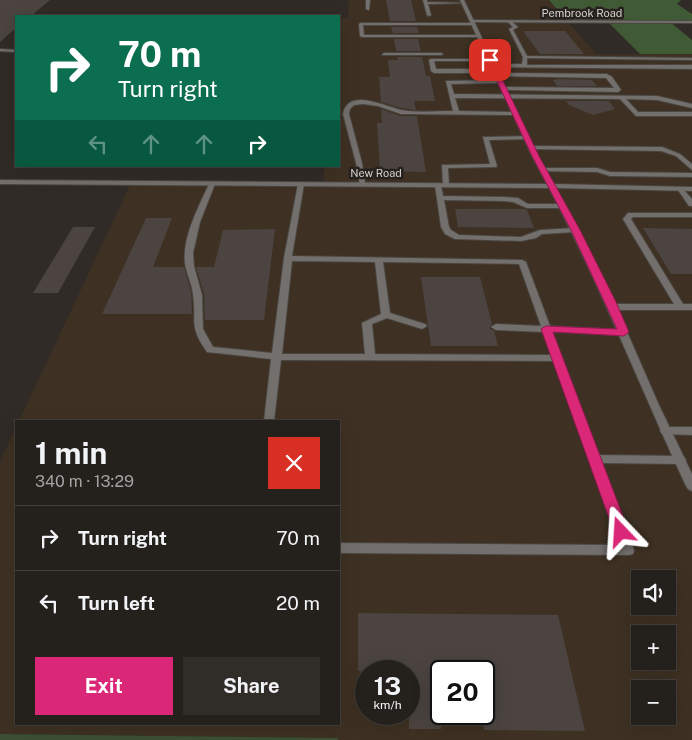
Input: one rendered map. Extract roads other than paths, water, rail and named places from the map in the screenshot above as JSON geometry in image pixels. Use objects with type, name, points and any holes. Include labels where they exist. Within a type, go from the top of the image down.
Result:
[{"type":"street","points":[[368,0],[368,9]]},
{"type":"street","points":[[429,15],[425,2],[462,2],[531,148],[575,230],[613,307],[666,431],[680,460],[689,472],[692,486]]},
{"type":"street","points":[[510,22],[516,27],[511,29],[525,58],[524,66]]},
{"type":"street","name":"Pembrook Road","points":[[362,34],[361,24],[692,22]]},
{"type":"street","points":[[438,24],[442,36]]},
{"type":"street","points":[[362,34],[362,36],[479,36]]},
{"type":"street","points":[[362,34],[411,34]]},
{"type":"street","points":[[417,34],[434,36]]},
{"type":"street","points":[[0,50],[15,50]]},
{"type":"street","points":[[384,54],[487,54]]},
{"type":"street","points":[[525,58],[692,59]]},
{"type":"street","points":[[503,88],[618,90],[607,76],[494,68],[431,60],[434,70],[494,68],[524,66],[692,67]]},
{"type":"street","points":[[456,112],[448,82],[500,82]]},
{"type":"street","points":[[452,96],[657,98],[692,106]]},
{"type":"street","points":[[622,98],[636,114],[692,114]]},
{"type":"street","points":[[362,184],[360,163],[346,114],[352,104],[363,102],[379,104],[401,112],[515,113]]},
{"type":"street","points":[[527,138],[485,138],[494,166],[444,166],[440,198],[445,227],[458,237],[473,239],[522,239],[540,232],[575,230]]},
{"type":"street","points":[[531,148],[662,149],[678,155],[692,168]]},
{"type":"street","points":[[542,170],[597,170],[610,174],[692,175]]},
{"type":"street","name":"New Road","points":[[0,182],[362,184],[692,189]]},
{"type":"street","points":[[212,184],[196,221],[189,260],[192,278],[198,288],[197,324],[200,337],[210,350],[277,357],[557,358]]},
{"type":"street","points":[[269,420],[288,258],[301,184]]},
{"type":"street","points":[[680,189],[692,204]]},
{"type":"street","points":[[440,198],[504,199],[515,200],[527,206],[562,206]]},
{"type":"street","points":[[680,307],[627,219],[631,215],[692,215]]},
{"type":"street","points":[[288,258],[522,262],[628,550],[340,548]]},
{"type":"street","points":[[379,260],[386,315]]},
{"type":"street","points":[[613,307],[692,307]]},
{"type":"street","points":[[370,357],[367,323],[386,315],[422,326]]},
{"type":"street","points":[[496,327],[624,332]]},
{"type":"street","points":[[666,431],[692,431]]},
{"type":"street","points":[[594,459],[680,460]]}]
